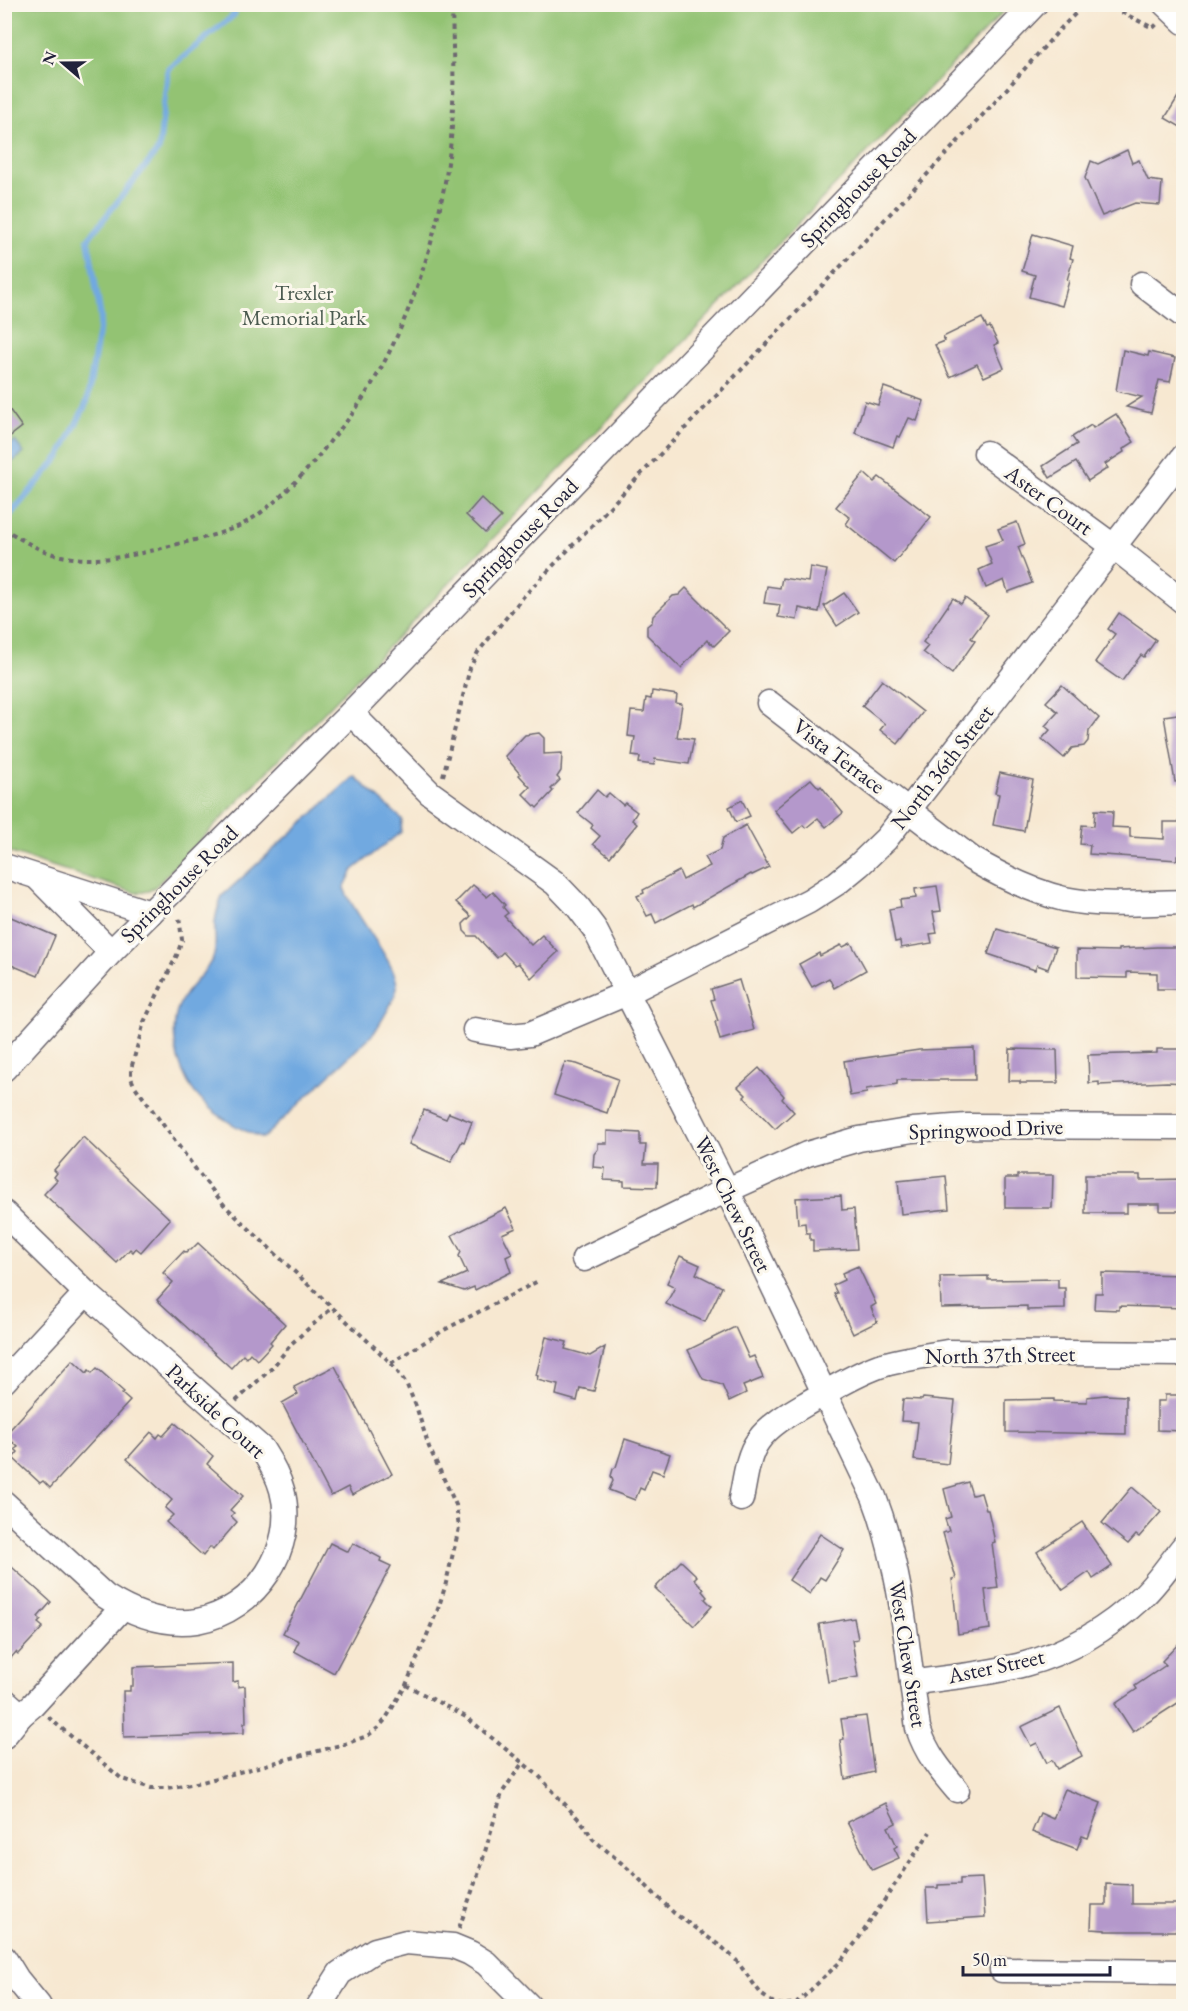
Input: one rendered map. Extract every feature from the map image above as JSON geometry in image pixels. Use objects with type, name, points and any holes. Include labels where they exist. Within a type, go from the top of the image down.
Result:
[{"type":"street","name":"Springhouse Road","points":[[4,1069],[111,952],[351,713],[1035,4]]},
{"type":"street","points":[[1142,284],[1184,316]]},
{"type":"street","name":"Aster Court","points":[[986,453],[1113,546]]},
{"type":"street","name":"North 36th Street","points":[[475,1030],[510,1036],[530,1034],[627,993],[808,901],[860,865],[886,839],[1184,456]]},
{"type":"street","points":[[1113,546],[1184,602]]},
{"type":"street","name":"Vista Terrace","points":[[769,703],[972,859],[1001,876],[1033,890],[1065,899],[1108,904],[1184,902]]},
{"type":"street","name":"West Chew Street","points":[[351,713],[430,793],[555,883],[594,928],[727,1190],[874,1497],[896,1568],[918,1728],[924,1746],[934,1763],[957,1790]]},
{"type":"street","points":[[4,866],[150,913]]},
{"type":"street","points":[[38,877],[111,952]]},
{"type":"street","name":"Springwood Drive","points":[[584,1259],[807,1154],[859,1139],[913,1130],[967,1126],[1184,1127]]},
{"type":"street","name":"Parkside Court","points":[[4,1213],[86,1293],[262,1449],[274,1468],[283,1492],[285,1514],[283,1536],[277,1557],[267,1576],[255,1590],[238,1605],[218,1615],[196,1621],[171,1621],[146,1617],[105,1596],[4,1503]]},
{"type":"street","points":[[4,1381],[86,1293]]},
{"type":"street","name":"North 37th Street","points":[[741,1499],[757,1442],[773,1426],[848,1380],[880,1366],[913,1357],[947,1352],[1184,1354]]},
{"type":"street","name":"Aster Street","points":[[912,1683],[1023,1665],[1065,1650],[1096,1634],[1118,1618],[1145,1594],[1184,1546]]},
{"type":"street","points":[[5,1735],[13,1708],[33,1705],[123,1607]]},
{"type":"street","points":[[319,2007],[340,1973],[375,1950],[406,1942],[453,1946],[486,1963],[529,2007]]},
{"type":"street","points":[[4,1958],[39,2007]]},
{"type":"street","points":[[1002,1970],[1184,1972]]},
{"type":"path","points":[[4,528],[17,537],[61,556],[92,559],[157,550],[239,526],[291,486],[323,451],[359,404],[377,375],[404,320],[424,265],[438,215],[448,163],[454,94],[452,4]]},
{"type":"path","points":[[430,793],[441,780],[446,769],[470,668],[478,652],[524,596],[842,265],[1062,27],[1087,4]]},
{"type":"path","points":[[1106,4],[1153,28],[1173,12]]},
{"type":"path","points":[[391,1363],[444,1330],[540,1280]]},
{"type":"path","points":[[223,1414],[272,1368],[292,1343],[332,1308]]},
{"type":"path","points":[[406,1685],[466,1717],[523,1762],[547,1784],[584,1825],[592,1839],[632,1872],[668,1908],[723,1948],[736,1960],[762,1995],[782,2005],[797,2003],[840,1962],[857,1941],[930,1832]]},
{"type":"path","points":[[459,1929],[480,1869],[502,1793],[523,1762]]},
{"type":"green space","name":"Trexler Memorial Park","points":[[5,5],[1010,5],[157,885],[149,891],[136,893],[5,851]]},
{"type":"water","points":[[15,441],[24,453],[12,462],[5,453],[5,449]]},
{"type":"water","points":[[354,776],[402,819],[401,832],[353,870],[344,888],[390,965],[395,977],[396,992],[374,1033],[263,1138],[223,1119],[195,1093],[182,1071],[175,1046],[175,1020],[178,1008],[214,955],[215,922],[222,896]]},
{"type":"building","points":[[1184,87],[1184,129],[1165,118]]},
{"type":"building","points":[[1127,150],[1132,163],[1139,160],[1148,180],[1162,182],[1160,205],[1135,203],[1102,216],[1085,178],[1091,161],[1098,164]]},
{"type":"building","points":[[1033,234],[1073,246],[1070,258],[1073,259],[1067,280],[1069,281],[1062,306],[1029,297],[1035,275],[1022,271]]},
{"type":"building","points":[[982,318],[987,328],[990,327],[998,343],[994,345],[1004,368],[984,377],[977,364],[950,377],[935,345],[945,341],[943,337]]},
{"type":"building","points":[[1123,350],[1148,356],[1149,352],[1175,358],[1170,382],[1159,380],[1151,413],[1126,407],[1142,397],[1116,391]]},
{"type":"building","points":[[884,387],[924,401],[917,421],[909,418],[900,437],[897,436],[893,447],[855,433],[865,401],[878,405]]},
{"type":"building","points":[[4,402],[22,427],[4,441]]},
{"type":"building","points":[[1116,414],[1134,442],[1123,449],[1124,452],[1105,464],[1108,468],[1088,481],[1076,462],[1050,478],[1043,466],[1077,444],[1072,437],[1091,425],[1093,428]]},
{"type":"building","points":[[864,473],[874,482],[879,477],[931,517],[894,563],[846,524],[850,518],[836,507]]},
{"type":"building","points":[[481,498],[501,517],[485,533],[466,515]]},
{"type":"building","points":[[1017,522],[1025,544],[1018,547],[1032,583],[1008,592],[1004,580],[986,588],[979,570],[992,564],[985,546],[1003,540],[998,529]]},
{"type":"building","points":[[810,567],[827,570],[819,612],[799,608],[797,620],[778,617],[780,605],[764,603],[767,586],[780,588],[782,578],[808,582]]},
{"type":"building","points":[[686,588],[729,631],[714,646],[707,640],[681,668],[647,635],[647,626],[652,622],[653,616],[673,596],[679,595]]},
{"type":"building","points":[[844,593],[858,612],[837,626],[824,606]]},
{"type":"building","points":[[953,598],[961,604],[965,598],[988,615],[971,638],[975,641],[952,674],[923,652],[928,646],[923,642]]},
{"type":"building","points":[[1119,613],[1156,640],[1144,657],[1141,655],[1122,681],[1095,662],[1115,634],[1108,629]]},
{"type":"building","points":[[882,680],[923,712],[898,744],[880,730],[885,724],[862,706]]},
{"type":"building","points":[[1062,685],[1099,718],[1089,731],[1088,741],[1084,746],[1072,748],[1064,758],[1042,739],[1050,730],[1045,726],[1058,712],[1046,702]]},
{"type":"building","points":[[652,691],[677,695],[676,703],[682,704],[677,737],[694,739],[689,764],[655,759],[654,765],[639,763],[640,757],[632,756],[635,737],[628,736],[631,711],[644,712],[646,698],[651,699]]},
{"type":"building","points":[[1184,713],[1184,781],[1175,782],[1164,716]]},
{"type":"building","points":[[539,733],[544,738],[544,754],[562,753],[561,771],[557,777],[560,780],[537,808],[523,794],[530,787],[505,756],[525,735]]},
{"type":"building","points":[[1000,773],[1033,780],[1024,831],[993,825],[999,794],[995,793]]},
{"type":"building","points":[[811,779],[819,788],[821,786],[843,813],[826,827],[818,818],[806,828],[803,825],[793,833],[774,810]]},
{"type":"building","points":[[597,790],[605,797],[609,793],[623,805],[625,803],[637,812],[632,820],[637,824],[610,857],[593,844],[600,836],[591,828],[593,825],[578,813]]},
{"type":"building","points":[[742,800],[750,816],[736,822],[729,807]]},
{"type":"building","points":[[1095,810],[1113,811],[1112,827],[1130,828],[1130,837],[1164,839],[1164,822],[1184,822],[1184,855],[1177,855],[1177,860],[1089,854],[1090,845],[1080,844],[1082,825],[1094,826]]},
{"type":"building","points":[[746,825],[769,867],[751,874],[693,907],[692,904],[656,923],[652,914],[647,916],[637,896],[644,893],[643,890],[679,871],[683,880],[710,866],[705,857],[720,850],[723,838]]},
{"type":"building","points":[[473,885],[487,897],[493,892],[505,905],[503,907],[508,913],[504,916],[531,945],[542,935],[558,952],[531,978],[518,963],[515,965],[503,952],[497,958],[476,936],[469,936],[464,931],[463,924],[471,916],[456,902]]},
{"type":"building","points":[[937,886],[941,911],[933,912],[937,933],[930,934],[932,943],[901,948],[900,941],[895,942],[889,909],[901,907],[900,900],[916,898],[915,889]]},
{"type":"building","points":[[4,914],[55,936],[38,976],[4,962]]},
{"type":"building","points":[[997,929],[1056,947],[1048,969],[1037,965],[1035,970],[988,954]]},
{"type":"building","points":[[851,943],[866,970],[834,988],[829,978],[812,987],[799,964],[819,953],[820,956],[841,945],[843,947]]},
{"type":"building","points":[[1184,947],[1184,989],[1157,989],[1157,973],[1127,972],[1127,978],[1077,977],[1077,950],[1119,951],[1119,949]]},
{"type":"building","points":[[739,980],[754,1030],[720,1040],[715,1022],[718,1021],[711,1000],[714,999],[711,989]]},
{"type":"building","points":[[974,1048],[975,1080],[897,1080],[897,1084],[866,1089],[867,1093],[850,1096],[844,1061],[919,1050]]},
{"type":"building","points":[[1010,1049],[1057,1050],[1058,1083],[1009,1081]]},
{"type":"building","points":[[1157,1049],[1184,1049],[1184,1083],[1099,1085],[1099,1082],[1089,1083],[1088,1055],[1157,1053]]},
{"type":"building","points":[[565,1062],[618,1079],[607,1113],[554,1095]]},
{"type":"building","points":[[759,1068],[784,1096],[782,1099],[794,1112],[775,1129],[744,1097],[746,1095],[738,1087]]},
{"type":"building","points":[[424,1110],[446,1119],[449,1113],[472,1122],[464,1142],[462,1141],[451,1162],[409,1144]]},
{"type":"building","points":[[607,1131],[640,1133],[640,1145],[646,1145],[644,1164],[658,1164],[657,1187],[624,1186],[624,1181],[604,1180],[605,1168],[593,1167],[598,1143],[607,1143]]},
{"type":"building","points":[[83,1137],[170,1219],[141,1252],[136,1248],[133,1252],[130,1249],[117,1263],[44,1194],[57,1180],[54,1177],[57,1173],[54,1170]]},
{"type":"building","points":[[1017,1175],[1053,1175],[1052,1208],[1005,1208],[1005,1178],[1017,1178]]},
{"type":"building","points":[[1085,1175],[1140,1175],[1140,1180],[1184,1179],[1184,1211],[1160,1211],[1160,1204],[1127,1204],[1127,1213],[1085,1213]]},
{"type":"building","points":[[946,1176],[949,1209],[901,1214],[898,1181]]},
{"type":"building","points":[[841,1196],[842,1210],[854,1209],[857,1249],[813,1251],[813,1240],[810,1240],[810,1233],[806,1233],[805,1223],[798,1224],[796,1198]]},
{"type":"building","points":[[506,1208],[516,1228],[502,1234],[512,1254],[506,1257],[511,1272],[475,1290],[474,1287],[464,1291],[442,1284],[467,1273],[459,1256],[461,1252],[452,1235]]},
{"type":"building","points":[[198,1243],[285,1324],[270,1342],[272,1344],[257,1360],[250,1353],[246,1358],[243,1355],[231,1368],[157,1300],[173,1282],[163,1273],[184,1251],[186,1253]]},
{"type":"building","points":[[680,1256],[700,1265],[696,1274],[722,1287],[705,1322],[666,1304],[675,1287],[667,1283]]},
{"type":"building","points":[[858,1266],[876,1304],[871,1307],[877,1322],[853,1334],[834,1294],[837,1293],[833,1285],[844,1280],[842,1273]]},
{"type":"building","points":[[1102,1273],[1184,1275],[1184,1308],[1119,1306],[1119,1310],[1094,1309],[1095,1293],[1102,1293]]},
{"type":"building","points":[[988,1276],[988,1280],[1058,1279],[1058,1288],[1065,1288],[1065,1309],[1027,1310],[1027,1306],[941,1308],[940,1277]]},
{"type":"building","points":[[735,1327],[749,1358],[754,1356],[763,1378],[743,1386],[746,1393],[729,1401],[722,1385],[703,1379],[688,1350]]},
{"type":"building","points":[[546,1337],[567,1342],[565,1349],[590,1356],[605,1347],[594,1391],[580,1388],[577,1401],[556,1395],[558,1385],[537,1380],[536,1375]]},
{"type":"building","points":[[73,1360],[87,1373],[89,1370],[92,1373],[97,1368],[124,1392],[122,1394],[130,1401],[50,1488],[43,1481],[40,1483],[13,1458],[18,1452],[15,1449],[18,1447],[5,1435]]},
{"type":"building","points":[[335,1366],[392,1474],[352,1495],[348,1487],[331,1496],[282,1403],[298,1394],[294,1387]]},
{"type":"building","points":[[1165,1395],[1184,1395],[1184,1431],[1157,1430],[1157,1401],[1165,1401]]},
{"type":"building","points":[[1126,1396],[1126,1434],[1006,1432],[1006,1400],[1054,1399],[1054,1401],[1087,1402],[1087,1397]]},
{"type":"building","points":[[923,1398],[955,1401],[948,1464],[914,1460],[918,1422],[901,1421],[903,1399],[922,1400]]},
{"type":"building","points":[[175,1423],[213,1456],[207,1464],[243,1496],[230,1510],[234,1513],[231,1516],[237,1522],[213,1550],[210,1547],[203,1556],[166,1522],[173,1515],[165,1508],[172,1500],[127,1459],[151,1432],[157,1438],[160,1434],[163,1436]]},
{"type":"building","points":[[625,1439],[670,1454],[663,1474],[652,1470],[644,1490],[640,1488],[635,1500],[609,1490],[613,1481],[611,1476],[613,1469],[616,1467]]},
{"type":"building","points":[[968,1482],[972,1495],[981,1493],[986,1510],[988,1510],[995,1542],[992,1543],[998,1588],[985,1590],[990,1629],[958,1634],[952,1579],[956,1578],[943,1533],[949,1531],[945,1519],[951,1517],[944,1489]]},
{"type":"building","points":[[1132,1487],[1161,1512],[1139,1537],[1136,1535],[1128,1544],[1102,1523]]},
{"type":"building","points":[[1082,1522],[1112,1566],[1093,1579],[1089,1572],[1063,1590],[1037,1552]]},
{"type":"building","points":[[820,1534],[844,1550],[825,1580],[820,1577],[810,1594],[789,1580]]},
{"type":"building","points":[[330,1543],[348,1552],[353,1543],[391,1566],[334,1673],[294,1651],[299,1641],[283,1633]]},
{"type":"building","points":[[4,1560],[51,1602],[38,1617],[41,1620],[38,1623],[43,1627],[4,1666]]},
{"type":"building","points":[[681,1561],[697,1576],[694,1579],[704,1589],[702,1591],[707,1597],[705,1599],[712,1606],[694,1626],[655,1588]]},
{"type":"building","points":[[854,1618],[858,1639],[852,1640],[858,1677],[828,1682],[819,1624]]},
{"type":"building","points":[[1184,1638],[1184,1699],[1133,1732],[1115,1704],[1137,1689],[1135,1686],[1166,1665],[1162,1661]]},
{"type":"building","points":[[233,1663],[233,1682],[238,1681],[238,1687],[245,1686],[244,1733],[124,1737],[123,1691],[130,1691],[130,1686],[133,1686],[133,1667]]},
{"type":"building","points":[[1060,1708],[1082,1756],[1057,1769],[1052,1760],[1047,1763],[1037,1743],[1031,1746],[1021,1727]]},
{"type":"building","points":[[866,1716],[874,1772],[845,1779],[840,1740],[844,1739],[841,1719]]},
{"type":"building","points":[[1065,1789],[1101,1803],[1088,1838],[1082,1836],[1077,1849],[1032,1832],[1040,1813],[1053,1819]]},
{"type":"building","points":[[886,1803],[896,1823],[888,1827],[897,1846],[894,1848],[899,1858],[872,1870],[847,1822]]},
{"type":"building","points":[[982,1878],[985,1917],[928,1921],[926,1888],[960,1884],[960,1879]]},
{"type":"building","points":[[1106,1884],[1132,1885],[1132,1904],[1184,1904],[1184,1931],[1091,1929],[1092,1905],[1106,1905]]},
{"type":"waterway","points":[[4,522],[60,456],[87,402],[101,318],[88,239],[159,149],[168,69],[234,15],[237,4]]}]
